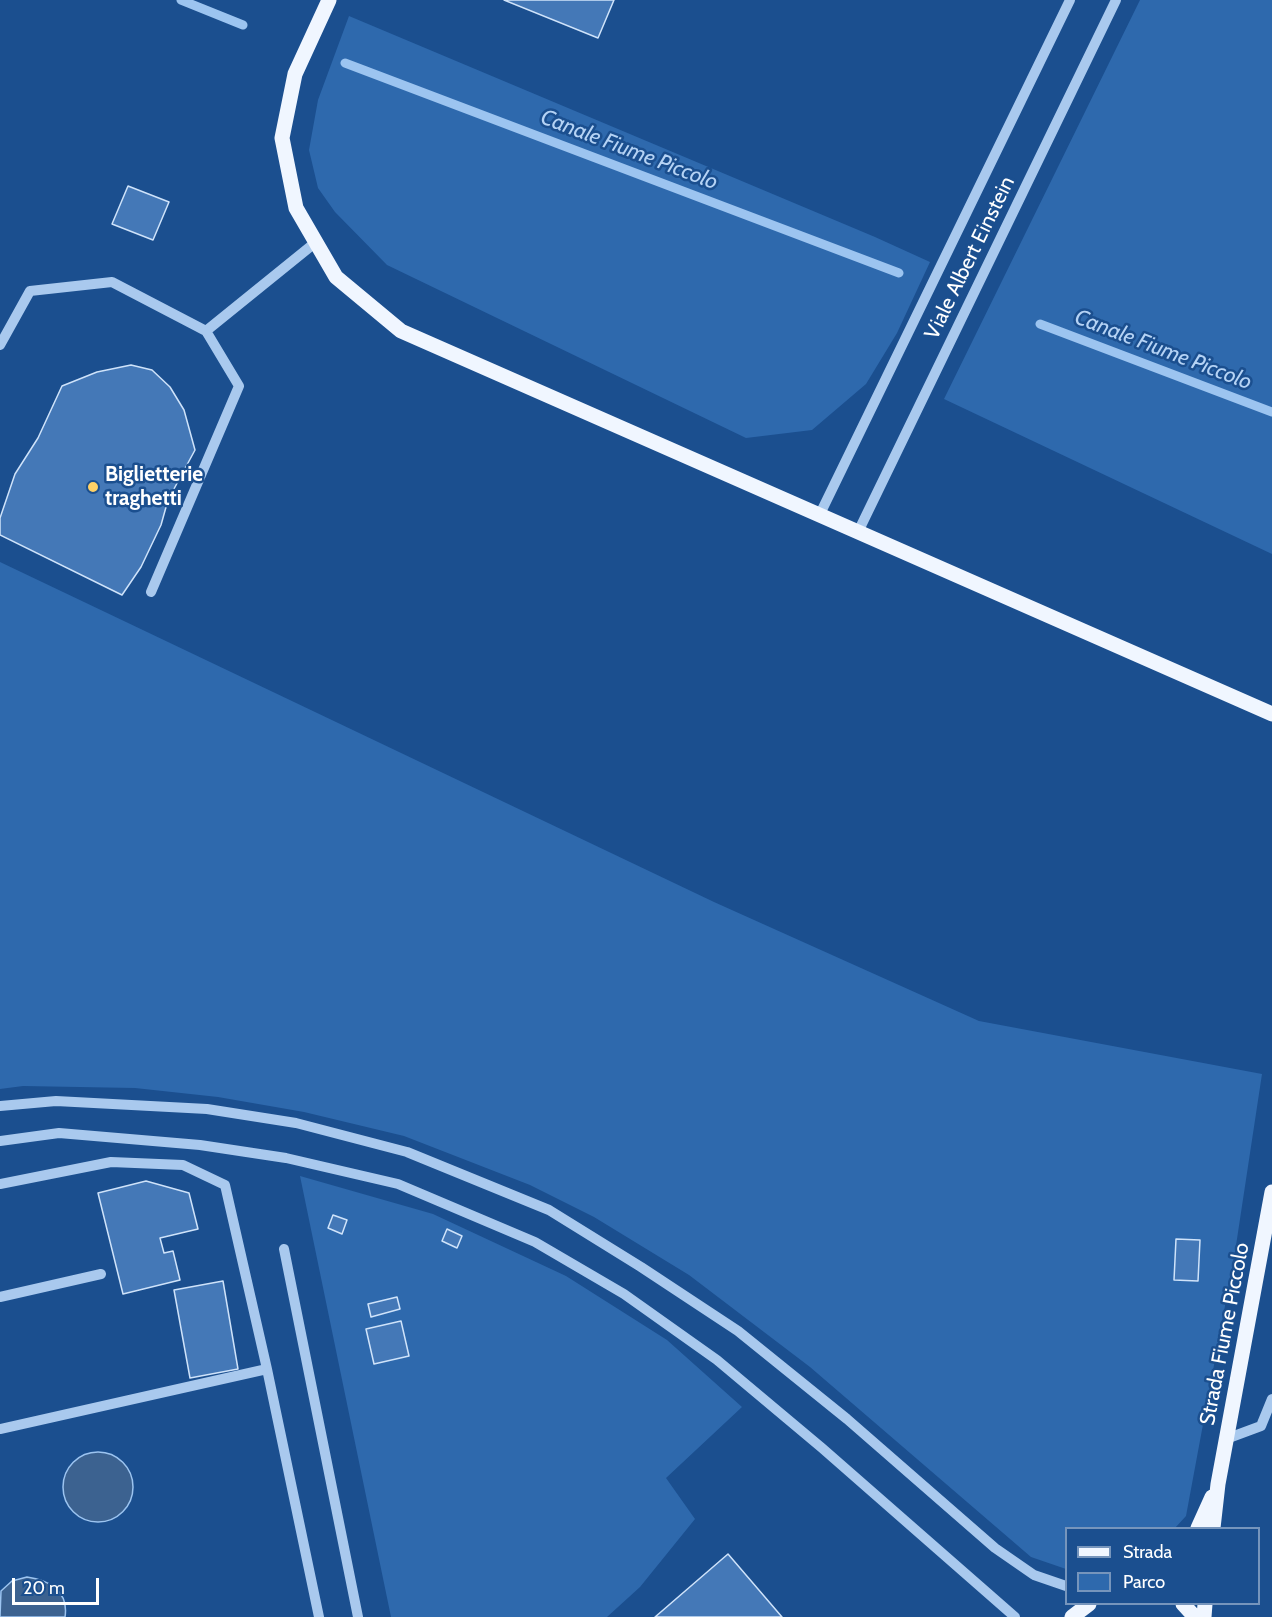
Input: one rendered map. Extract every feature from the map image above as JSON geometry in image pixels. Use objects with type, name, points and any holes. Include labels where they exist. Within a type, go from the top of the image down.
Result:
[{"type":"main road","points":[[329,0],[296,74],[282,138],[296,208],[336,277],[401,331],[1272,714]]},
{"type":"main road","name":"Strada Fiume Piccolo","points":[[1213,1527],[1218,1484],[1272,1192]]},
{"type":"main road","name":"Strada Fiume Piccolo","points":[[1198,1527],[1218,1484]]},
{"type":"main road","points":[[1072,1617],[1088,1605]]},
{"type":"main road","points":[[1184,1605],[1195,1617]]},
{"type":"street","name":"Viale Albert Einstein","points":[[820,514],[1070,0]]},
{"type":"street","name":"Viale Albert Einstein","points":[[858,532],[1116,0]]},
{"type":"street","points":[[207,331],[316,242]]},
{"type":"street","points":[[0,345],[30,291],[112,282],[207,331],[239,386],[151,591]]},
{"type":"street","points":[[0,1106],[67,1101],[207,1109],[296,1123],[407,1152],[549,1210],[642,1267],[738,1331],[847,1419],[995,1548],[1034,1575],[1065,1586]]},
{"type":"street","points":[[0,1142],[59,1133],[200,1145],[286,1158],[398,1184],[535,1242],[624,1294],[717,1360],[1016,1617]]},
{"type":"street","points":[[0,1184],[111,1162],[183,1165],[225,1185],[267,1369],[319,1617]]},
{"type":"street","points":[[284,1249],[358,1617]]},
{"type":"street","points":[[0,1297],[101,1274]]},
{"type":"street","points":[[0,1429],[267,1369]]},
{"type":"street","points":[[1226,1439],[1261,1426],[1272,1399]]},
{"type":"green space","points":[[1140,0],[1272,0],[1272,554],[944,399]]},
{"type":"green space","points":[[349,16],[930,262],[897,333],[866,384],[812,430],[746,438],[387,265],[335,212],[318,188],[309,150],[318,100]]},
{"type":"green space","points":[[0,562],[714,902],[979,1021],[1262,1074],[1235,1252],[1186,1516],[1176,1527],[1065,1527],[1065,1569],[1031,1557],[810,1367],[689,1275],[594,1217],[530,1185],[404,1136],[304,1112],[218,1097],[135,1088],[23,1086],[0,1089]]},
{"type":"green space","points":[[300,1176],[433,1214],[566,1276],[667,1340],[742,1407],[666,1478],[695,1519],[640,1587],[607,1617],[391,1617]]},
{"type":"shaded area","points":[[105,1452],[118,1458],[127,1467],[131,1473],[133,1487],[131,1501],[123,1512],[112,1520],[91,1522],[73,1512],[65,1501],[63,1480],[73,1462],[84,1454]]},
{"type":"shaded area","points":[[27,1577],[43,1581],[56,1588],[64,1600],[65,1617],[0,1617],[1,1591],[12,1581]]},
{"type":"building","points":[[504,0],[614,0],[598,38]]},
{"type":"building","points":[[128,186],[169,202],[153,240],[112,224]]},
{"type":"building","name":"Biglietterie traghetti","points":[[131,365],[152,370],[170,387],[184,410],[195,450],[168,500],[161,525],[141,567],[122,595],[0,535],[0,518],[15,474],[38,438],[62,386],[97,372]]},
{"type":"building","points":[[146,1181],[189,1193],[198,1229],[160,1238],[164,1253],[173,1251],[180,1280],[123,1294],[98,1193]]},
{"type":"building","points":[[333,1215],[347,1220],[342,1234],[328,1228]]},
{"type":"building","points":[[447,1229],[462,1236],[457,1248],[442,1241]]},
{"type":"building","points":[[1176,1239],[1200,1240],[1198,1281],[1174,1280]]},
{"type":"building","points":[[223,1281],[238,1369],[190,1378],[174,1290]]},
{"type":"building","points":[[397,1297],[400,1309],[371,1317],[368,1304]]},
{"type":"building","points":[[401,1321],[409,1356],[374,1364],[366,1329]]},
{"type":"building","points":[[728,1554],[782,1617],[655,1617]]},
{"type":"waterway","name":"Canale Fiume Piccolo","points":[[181,0],[243,25]]},
{"type":"waterway","name":"Canale Fiume Piccolo","points":[[345,63],[899,273]]},
{"type":"waterway","name":"Canale Fiume Piccolo","points":[[1040,324],[1272,412]]},
{"type":"place","name":"Biglietterie traghetti","points":[[93,487]]}]
